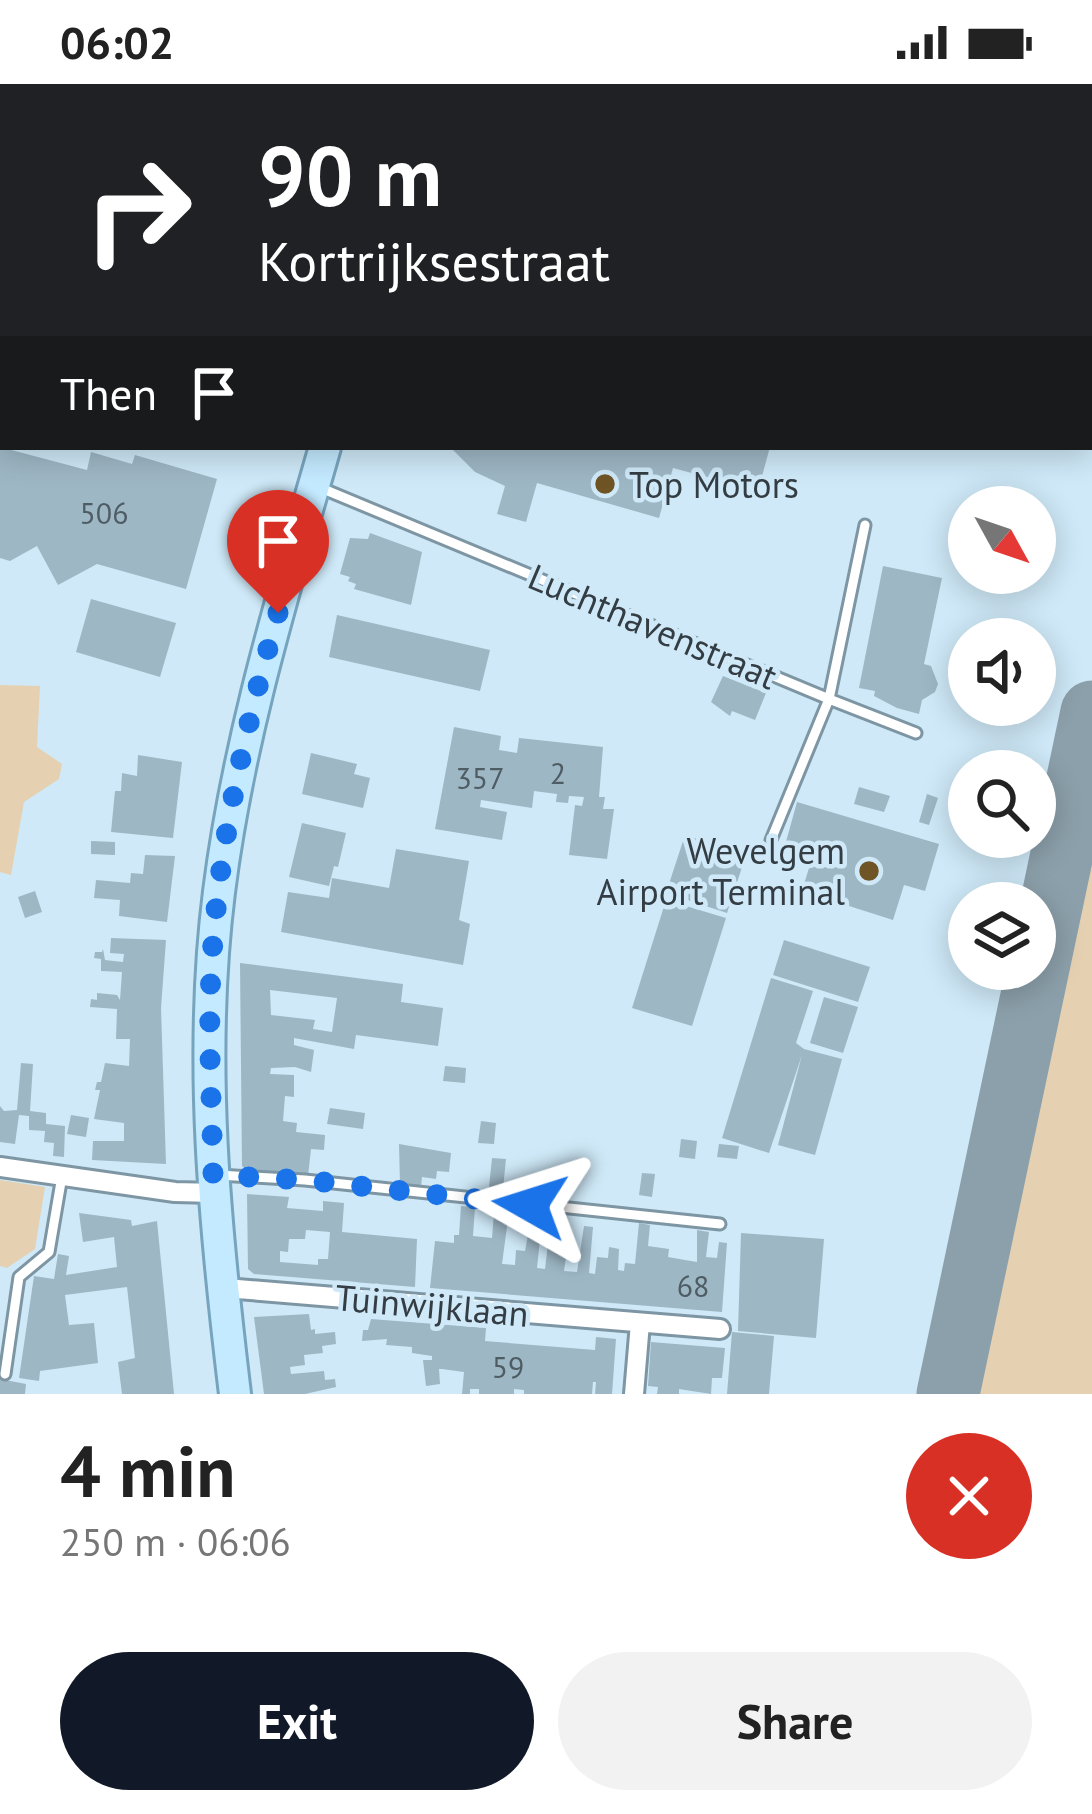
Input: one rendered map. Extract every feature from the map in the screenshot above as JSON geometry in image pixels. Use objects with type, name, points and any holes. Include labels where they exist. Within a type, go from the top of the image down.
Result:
[{"type":"main road","points":[[235,1394],[214,1183],[210,999],[218,894],[254,698],[324,450]]},
{"type":"street","points":[[0,1167],[175,1192],[214,1183]]},
{"type":"street","name":"Tuinwijklaan","points":[[225,1288],[721,1329]]},
{"type":"street","points":[[634,1394],[640,1323]]},
{"type":"lane","name":"Luchthavenstraat","points":[[314,485],[829,699],[865,525]]},
{"type":"lane","points":[[772,840],[829,699],[916,733]]},
{"type":"lane","points":[[5,1374],[19,1277],[50,1252],[62,1176]]},
{"type":"lane","points":[[214,1183],[305,1180],[720,1224]]},
{"type":"shaded area","points":[[0,685],[40,686],[37,747],[62,764],[59,779],[24,802],[11,875],[0,872]]},
{"type":"shaded area","points":[[1092,807],[1092,1394],[968,1394],[1056,990]]},
{"type":"shaded area","points":[[0,1180],[45,1187],[35,1249],[7,1268],[0,1266]]},
{"type":"building","points":[[0,450],[87,470],[91,452],[132,464],[135,455],[217,479],[186,589],[97,564],[58,585],[37,546],[10,561],[0,558]]},
{"type":"building","name":"Top Motors","points":[[453,450],[769,450],[758,491],[673,468],[659,518],[537,483],[526,522],[497,514],[505,486],[475,472]]},
{"type":"building","points":[[370,533],[422,552],[411,605],[354,589],[350,577],[340,574],[350,538],[368,539]]},
{"type":"building","points":[[883,566],[942,578],[924,664],[931,666],[938,684],[922,700],[919,714],[874,696],[875,691],[859,688]]},
{"type":"building","points":[[91,599],[176,623],[160,677],[76,652]]},
{"type":"building","points":[[337,615],[490,650],[480,691],[329,657]]},
{"type":"building","points":[[723,676],[766,693],[755,720],[732,711],[730,716],[711,702]]},
{"type":"building","points":[[454,727],[501,736],[499,750],[517,753],[519,738],[603,747],[599,797],[605,797],[603,809],[614,809],[607,859],[569,855],[575,805],[582,806],[584,797],[569,796],[568,803],[556,802],[557,794],[534,791],[532,808],[481,800],[480,807],[507,812],[502,840],[435,829]]},
{"type":"building","points":[[311,753],[357,764],[354,774],[370,778],[363,808],[302,794]]},
{"type":"building","points":[[138,755],[182,762],[173,838],[111,832],[115,791],[121,791],[122,773],[137,776]]},
{"type":"building","points":[[859,787],[890,796],[884,812],[854,804]]},
{"type":"building","points":[[927,794],[938,798],[929,825],[919,822]]},
{"type":"building","name":"Wevelgem Airport Terminal","points":[[797,802],[939,844],[925,891],[904,885],[893,920],[802,891],[812,858],[784,849]]},
{"type":"building","points":[[302,823],[346,833],[329,886],[289,877]]},
{"type":"building","points":[[685,835],[746,855],[727,913],[666,893]]},
{"type":"building","points":[[91,841],[115,842],[115,855],[91,854]]},
{"type":"building","points":[[396,849],[469,861],[459,920],[470,924],[463,965],[281,932],[288,892],[329,898],[332,878],[389,888]]},
{"type":"building","points":[[145,855],[175,856],[167,922],[119,916],[120,900],[94,898],[96,880],[130,883],[131,873],[143,874]]},
{"type":"building","points":[[35,891],[42,912],[25,918],[18,897]]},
{"type":"building","points":[[666,900],[726,918],[692,1026],[632,1008]]},
{"type":"building","points":[[111,938],[166,940],[161,1008],[166,1164],[92,1160],[93,1141],[124,1141],[124,1123],[94,1119],[100,1090],[95,1090],[105,1063],[129,1066],[130,1039],[116,1039],[117,1009],[90,1007],[97,993],[117,995],[120,1000],[122,972],[101,971],[101,959],[94,958],[103,949],[105,960],[123,962],[124,954],[110,953]]},
{"type":"building","points":[[784,940],[870,967],[858,1002],[773,975]]},
{"type":"building","points":[[240,963],[403,984],[401,1002],[443,1008],[438,1046],[356,1035],[354,1049],[294,1038],[294,1045],[314,1050],[311,1072],[271,1068],[270,1074],[294,1075],[294,1097],[285,1096],[283,1121],[297,1123],[296,1132],[325,1135],[324,1150],[311,1149],[308,1176],[242,1166]],"holes":[[[270,990],[337,998],[332,1032],[313,1029],[315,1020],[271,1015]]]},
{"type":"building","points":[[771,978],[813,991],[796,1043],[842,1059],[815,1155],[778,1145],[802,1055],[769,1153],[722,1138]]},
{"type":"building","points":[[824,997],[858,1007],[843,1053],[810,1043]]},
{"type":"building","points":[[21,1063],[33,1064],[30,1111],[46,1113],[46,1124],[65,1126],[64,1157],[53,1156],[54,1143],[44,1142],[45,1131],[29,1130],[29,1116],[19,1115],[15,1144],[0,1142],[0,1106],[4,1111],[17,1110]]},
{"type":"building","points":[[445,1066],[466,1068],[465,1083],[443,1081]]},
{"type":"building","points":[[330,1108],[365,1113],[363,1129],[327,1124]]},
{"type":"building","points":[[71,1115],[89,1118],[86,1137],[67,1134]]},
{"type":"building","points":[[481,1121],[496,1123],[494,1144],[478,1143]]},
{"type":"building","points":[[681,1139],[697,1141],[695,1159],[679,1157]]},
{"type":"building","points":[[399,1144],[451,1153],[449,1172],[437,1171],[436,1179],[422,1177],[421,1187],[400,1185]]},
{"type":"building","points":[[719,1144],[739,1146],[737,1159],[717,1157]]},
{"type":"building","points":[[492,1158],[506,1159],[503,1189],[489,1187]]},
{"type":"building","points":[[642,1173],[655,1174],[652,1197],[639,1195]]},
{"type":"building","points":[[247,1194],[289,1197],[287,1208],[323,1211],[323,1201],[344,1203],[342,1232],[417,1239],[415,1287],[254,1274],[248,1269]],"holes":[[[306,1230],[330,1232],[328,1259],[318,1259],[318,1265],[280,1262],[280,1251],[288,1252],[289,1239],[305,1239]]]},
{"type":"building","points":[[461,1206],[475,1207],[473,1236],[492,1238],[494,1213],[520,1212],[519,1220],[508,1219],[502,1264],[515,1265],[516,1250],[525,1251],[531,1219],[542,1220],[537,1268],[545,1269],[548,1244],[567,1250],[564,1271],[577,1272],[584,1226],[593,1227],[589,1273],[595,1274],[597,1257],[608,1258],[609,1247],[619,1249],[618,1270],[624,1271],[625,1263],[635,1264],[639,1223],[650,1225],[648,1246],[669,1249],[668,1257],[697,1262],[697,1230],[709,1232],[706,1257],[717,1258],[719,1242],[727,1243],[722,1312],[430,1288],[435,1241],[454,1243]]},
{"type":"building","points":[[79,1213],[131,1220],[132,1226],[157,1221],[174,1394],[122,1394],[118,1362],[135,1358],[127,1287],[65,1295],[69,1325],[94,1323],[98,1363],[40,1371],[39,1381],[19,1378],[34,1276],[54,1279],[58,1254],[69,1256],[66,1275],[117,1267],[114,1237],[83,1242]]},
{"type":"building","points":[[741,1233],[824,1239],[816,1338],[738,1331]]},
{"type":"building","points":[[309,1314],[311,1330],[315,1334],[335,1332],[336,1344],[322,1346],[323,1353],[304,1355],[305,1365],[290,1367],[291,1374],[324,1371],[325,1380],[335,1379],[336,1387],[305,1394],[264,1394],[254,1317]]},
{"type":"building","points":[[371,1319],[486,1328],[485,1341],[595,1350],[596,1337],[616,1339],[612,1394],[595,1394],[593,1382],[592,1394],[524,1394],[514,1389],[514,1394],[479,1394],[479,1389],[470,1389],[470,1394],[462,1394],[464,1372],[442,1369],[440,1384],[426,1386],[423,1360],[432,1360],[432,1356],[412,1353],[412,1347],[386,1345],[387,1339],[362,1341]]},
{"type":"building","points":[[732,1332],[774,1336],[769,1394],[727,1394]]},
{"type":"building","points":[[651,1342],[725,1348],[722,1378],[712,1378],[711,1394],[679,1389],[679,1394],[657,1394],[658,1387],[648,1386]]},
{"type":"building","points":[[0,1379],[26,1384],[25,1394],[0,1394]]},
{"type":"taxiway","points":[[948,1394],[1092,712]]},
{"type":"place","name":"Top Motors","points":[[605,484]]},
{"type":"place","name":"Wevelgem Airport Terminal","points":[[869,871]]},
{"type":"route","points":[[278,613],[236,782],[218,894],[210,999],[213,1175],[305,1180],[530,1205]]}]
